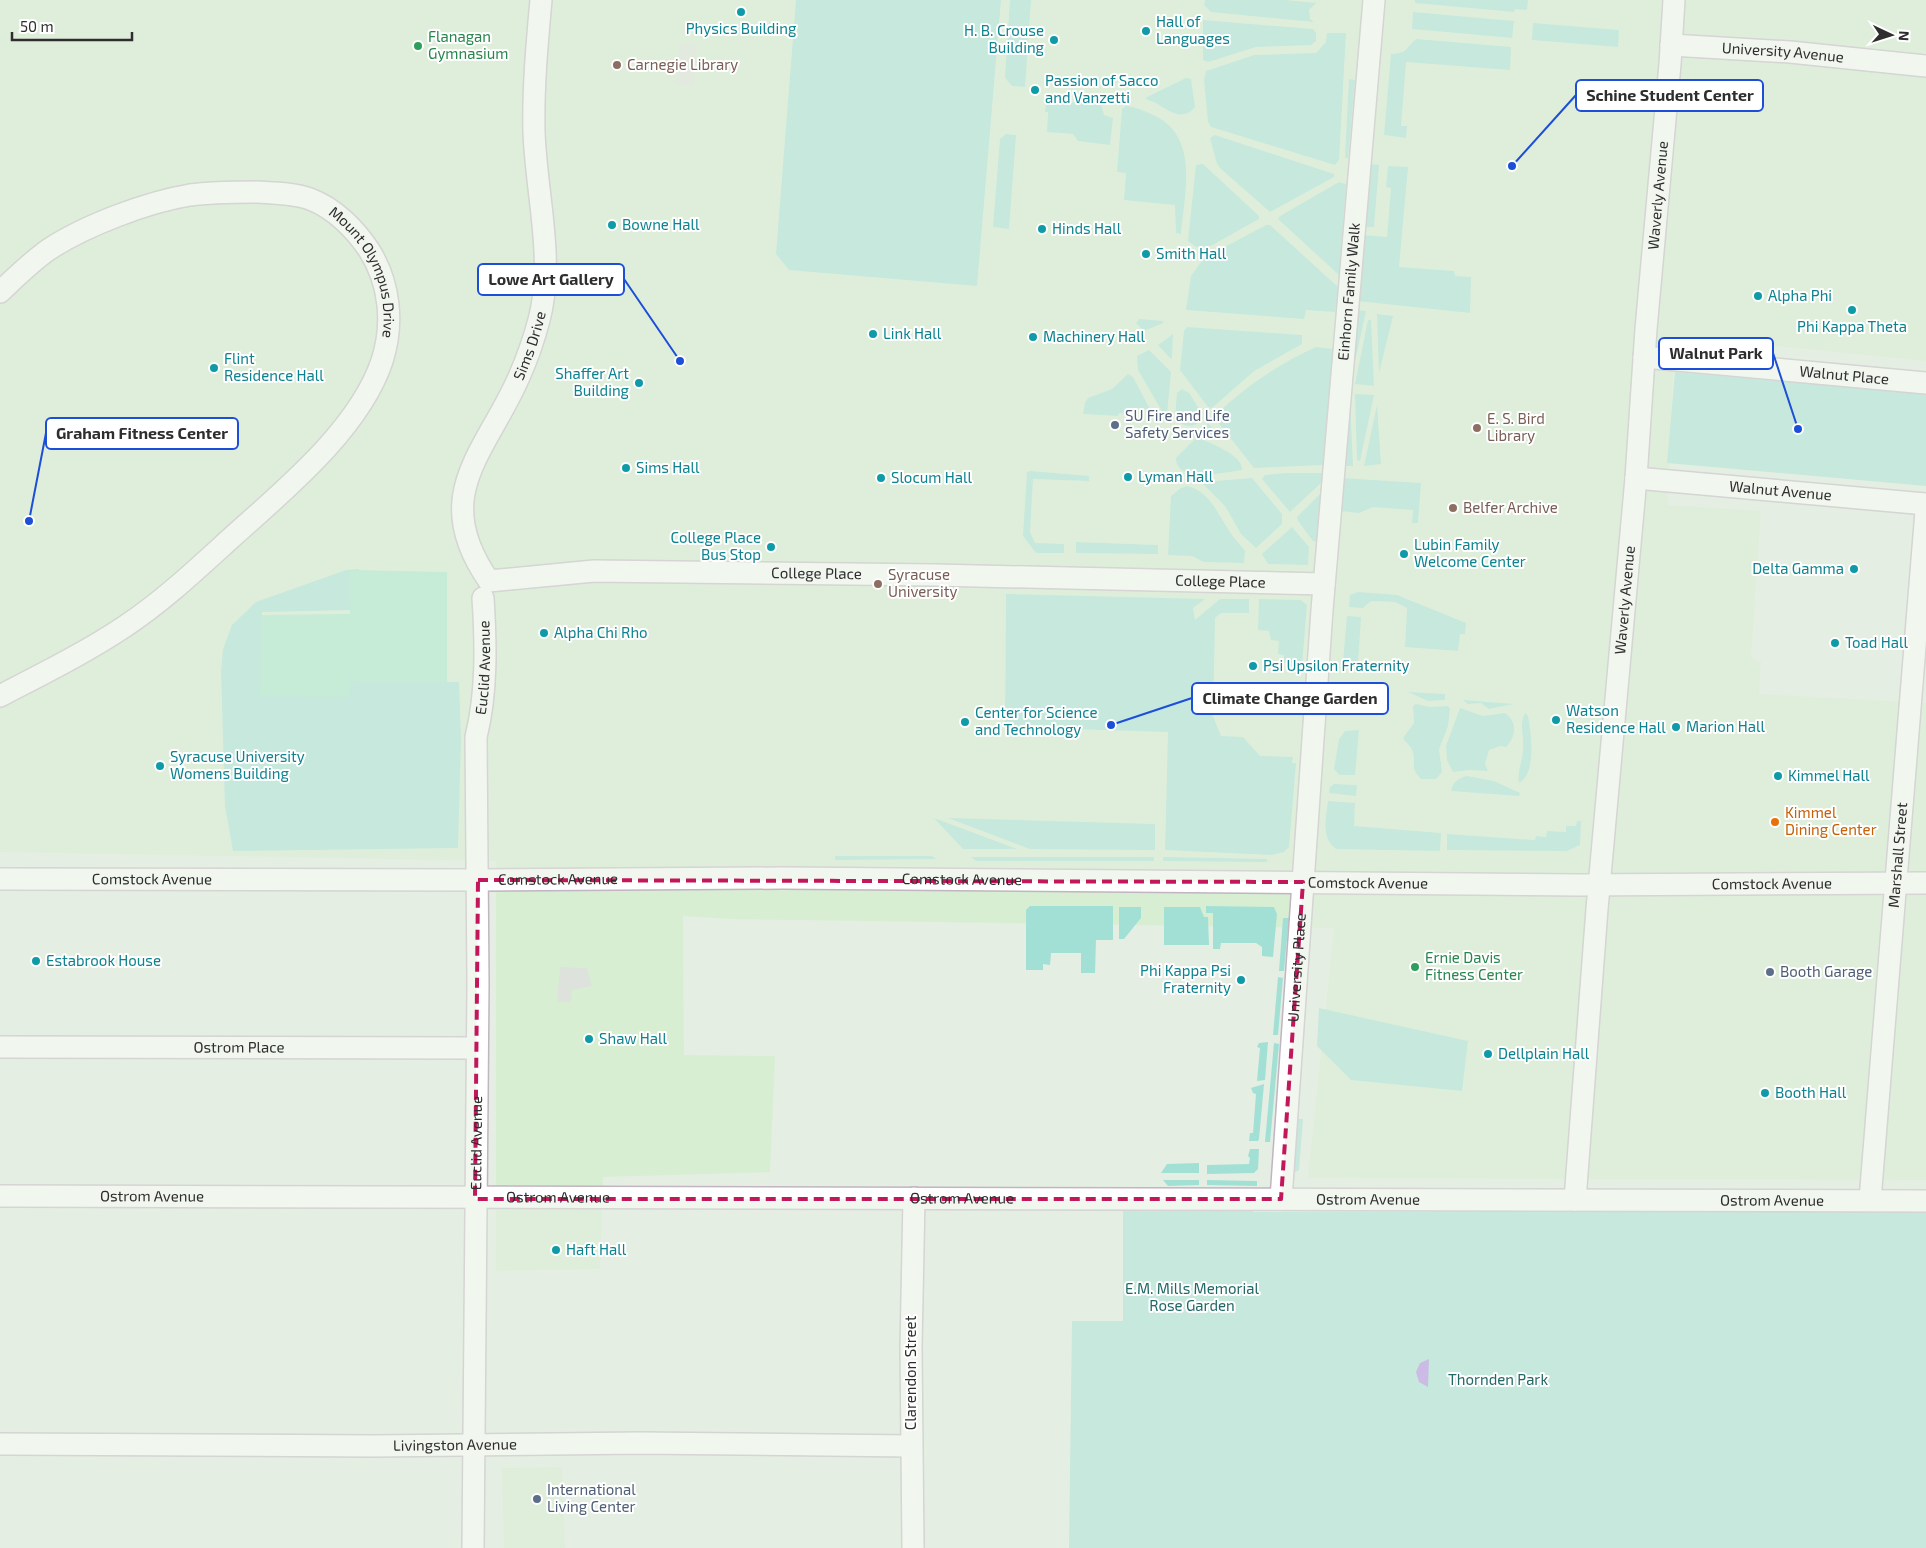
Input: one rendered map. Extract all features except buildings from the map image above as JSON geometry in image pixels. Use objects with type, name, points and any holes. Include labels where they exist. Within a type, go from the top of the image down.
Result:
[{"type":"street","name":"Sims Drive","points":[[486,589],[470,548],[463,523],[462,504],[466,480],[475,458],[519,378],[534,338],[542,309],[545,271],[534,132],[534,77],[541,0]]},
{"type":"street","name":"Einhorn Family Walk","points":[[1324,584],[1374,0]]},
{"type":"street","name":"Waverly Avenue","points":[[1575,1200],[1674,0]]},
{"type":"street","name":"University Avenue","points":[[1671,45],[1790,52],[1926,66]]},
{"type":"street","name":"Mount Olympus Drive","points":[[0,292],[47,251],[85,230],[133,211],[187,196],[223,192],[281,193],[309,198],[325,206],[357,234],[378,264],[384,280],[389,319],[382,360],[364,398],[326,449],[282,492],[170,593],[124,627],[64,663],[0,696]]},
{"type":"street","name":"Walnut Place","points":[[1644,357],[1926,383]]},
{"type":"street","name":"Walnut Avenue","points":[[1636,478],[1926,504]]},
{"type":"street","name":"Marshall Street","points":[[1870,1200],[1926,511]]},
{"type":"street","name":"College Place","points":[[486,589],[594,572],[908,574],[1324,584]]},
{"type":"street","name":"University Place","points":[[1281,1200],[1303,915],[1303,882],[1324,584]]},
{"type":"street","name":"Euclid Avenue","points":[[473,1548],[478,880],[476,737],[482,715],[486,589]]},
{"type":"street","name":"Comstock Avenue","points":[[0,878],[478,880],[782,878],[1600,885],[1926,883]]},
{"type":"street","name":"Ostrom Place","points":[[0,1047],[476,1048]]},
{"type":"street","name":"Ostrom Avenue","points":[[0,1196],[475,1199],[914,1198],[1926,1201]]},
{"type":"street","name":"Clarendon Street","points":[[913,1548],[911,1446],[914,1198]]},
{"type":"street","name":"Livingston Avenue","points":[[0,1444],[475,1446],[641,1443],[911,1446]]},
{"type":"highlighted area","points":[[478,880],[1303,882],[1281,1199],[475,1199]]},
{"type":"shaded area","name":"Syracuse University","points":[[0,0],[1926,0],[1926,361],[1675,336],[1668,505],[1761,511],[1751,657],[1761,662],[1759,694],[1926,703],[1926,1180],[1308,1178],[1334,928],[731,919],[683,916],[684,1055],[775,1056],[770,1172],[603,1177],[600,1269],[496,1271],[496,861],[0,852]]},
{"type":"shaded area","points":[[679,43],[697,45],[694,86],[676,85]]},
{"type":"shaded area","points":[[560,967],[587,968],[592,986],[572,990],[571,1002],[557,1002]]},
{"type":"shaded area","points":[[1429,1359],[1428,1387],[1419,1382],[1416,1372],[1420,1363]]},
{"type":"shaded area","points":[[562,1467],[565,1548],[504,1548],[502,1468]]},
{"type":"green space","points":[[796,0],[1001,0],[977,286],[789,270],[776,254]]},
{"type":"green space","points":[[1010,0],[1031,0],[1025,87],[1012,86],[1005,78]]},
{"type":"green space","points":[[1205,0],[1286,0],[1316,3],[1309,10],[1310,19],[1314,22],[1211,12],[1204,5]]},
{"type":"green space","points":[[1415,0],[1528,0],[1527,10],[1515,9],[1514,12],[1415,3]]},
{"type":"green space","points":[[1413,12],[1514,21],[1512,38],[1412,29]]},
{"type":"green space","points":[[1203,20],[1313,29],[1316,33],[1316,41],[1311,45],[1256,47],[1208,62],[1203,60]]},
{"type":"green space","points":[[1533,23],[1619,30],[1618,47],[1532,40]]},
{"type":"green space","points":[[1327,33],[1346,33],[1339,160],[1335,165],[1211,127],[1208,122],[1204,80],[1206,71],[1254,55],[1316,53],[1326,42]]},
{"type":"green space","points":[[1416,39],[1511,47],[1510,70],[1406,62],[1401,126],[1407,126],[1406,138],[1384,135],[1391,54],[1404,51]]},
{"type":"green space","points":[[1186,78],[1191,79],[1195,107],[1186,114],[1176,114],[1145,98]]},
{"type":"green space","points":[[1349,79],[1355,80],[1348,158],[1345,158]]},
{"type":"green space","points":[[1052,101],[1101,104],[1104,115],[1113,118],[1110,145],[1078,141],[1073,134],[1047,132],[1048,112],[1045,112],[1046,105]]},
{"type":"green space","points":[[1126,106],[1139,109],[1167,123],[1177,135],[1183,150],[1186,166],[1181,234],[1176,233],[1175,205],[1124,200],[1126,173],[1117,172],[1122,109]]},
{"type":"green space","points":[[1006,134],[1016,135],[1009,229],[993,227],[1000,139]]},
{"type":"green space","points":[[1215,135],[1334,174],[1334,177],[1270,212],[1217,164],[1210,138]]},
{"type":"green space","points":[[1203,164],[1259,216],[1259,219],[1207,248],[1196,247],[1188,241],[1196,165]]},
{"type":"green space","points":[[1371,164],[1379,165],[1374,227],[1365,227],[1369,168]]},
{"type":"green space","points":[[1388,166],[1408,167],[1399,267],[1454,271],[1455,276],[1471,277],[1470,313],[1357,301],[1364,235],[1387,237],[1391,188],[1386,187]]},
{"type":"green space","points":[[1339,182],[1346,184],[1339,275],[1278,219],[1280,216]]},
{"type":"green space","points":[[1266,225],[1270,225],[1338,287],[1335,312],[1306,310],[1304,319],[1186,310],[1191,276],[1204,258]]},
{"type":"green space","points":[[1355,310],[1366,311],[1351,380]]},
{"type":"green space","points":[[1377,314],[1393,316],[1379,373]]},
{"type":"green space","points":[[1139,319],[1163,321],[1163,323],[1144,331],[1136,323]]},
{"type":"green space","points":[[1368,320],[1371,320],[1374,386],[1355,384]]},
{"type":"green space","points":[[1187,327],[1302,335],[1302,344],[1254,371],[1212,408],[1208,407],[1180,370],[1184,331]]},
{"type":"green space","points":[[1173,334],[1172,357],[1171,359],[1158,345]]},
{"type":"green space","points":[[1316,347],[1333,349],[1323,465],[1254,468],[1217,421],[1218,413],[1240,393],[1264,376]]},
{"type":"green space","points":[[1149,350],[1171,372],[1167,414],[1163,413],[1138,370],[1137,356]]},
{"type":"green space","points":[[1675,372],[1926,394],[1926,486],[1667,463]]},
{"type":"green space","points":[[1128,374],[1133,377],[1150,409],[1131,408],[1130,414],[1119,413],[1118,416],[1083,414],[1088,398],[1112,389]]},
{"type":"green space","points":[[1182,389],[1189,393],[1202,413],[1202,419],[1192,426],[1182,424],[1175,419],[1177,393]]},
{"type":"green space","points":[[1355,394],[1374,395],[1360,461],[1357,460]]},
{"type":"green space","points":[[1350,398],[1353,466],[1343,466]]},
{"type":"green space","points":[[1377,405],[1381,464],[1364,466]]},
{"type":"green space","points":[[1208,423],[1222,440],[1203,432]]},
{"type":"green space","points":[[1197,437],[1217,446],[1238,459],[1242,470],[1203,475],[1184,472],[1178,466],[1176,458]]},
{"type":"green space","points":[[1027,472],[1089,476],[1089,481],[1033,479],[1030,532],[1035,543],[1064,544],[1064,553],[1036,553],[1023,536]]},
{"type":"green space","points":[[1323,473],[1323,481],[1290,512],[1262,479],[1265,475]]},
{"type":"green space","points":[[1252,478],[1282,514],[1282,524],[1256,548],[1241,534],[1225,506],[1203,484],[1204,482]]},
{"type":"green space","points":[[1342,478],[1421,483],[1418,523],[1412,523],[1413,510],[1373,507],[1359,513],[1340,511]]},
{"type":"green space","points":[[1187,486],[1195,488],[1213,504],[1232,535],[1245,551],[1244,563],[1204,562],[1192,556],[1168,555],[1171,496]]},
{"type":"green space","points":[[1321,493],[1317,542],[1313,541],[1297,517]]},
{"type":"green space","points":[[1292,527],[1309,547],[1308,565],[1268,564],[1262,554]]},
{"type":"green space","points":[[1076,542],[1158,545],[1158,554],[1076,553]]},
{"type":"green space","points":[[359,569],[359,610],[262,612],[262,692],[349,691],[350,681],[459,682],[461,739],[458,848],[233,851],[225,806],[221,672],[223,649],[232,625],[256,602],[346,570]]},
{"type":"green space","points":[[349,570],[447,572],[447,682],[350,681],[349,697],[260,696],[261,615],[350,614]]},
{"type":"green space","points":[[1358,592],[1397,595],[1466,623],[1465,634],[1460,634],[1458,651],[1405,647],[1407,608],[1395,602],[1371,601],[1363,608],[1349,607],[1350,595]]},
{"type":"green space","points":[[1006,594],[1205,599],[1193,608],[1195,620],[1220,599],[1249,599],[1249,613],[1221,613],[1215,618],[1213,716],[1221,736],[1243,737],[1260,756],[1293,757],[1292,763],[1296,763],[1289,847],[1284,852],[1271,855],[1165,850],[1168,732],[1005,727]]},
{"type":"green space","points":[[1259,599],[1301,600],[1307,605],[1302,666],[1284,662],[1284,655],[1278,654],[1279,641],[1271,640],[1269,631],[1258,630]]},
{"type":"green space","points":[[1347,616],[1361,617],[1358,663],[1343,662]]},
{"type":"green space","points":[[1408,692],[1445,694],[1445,700],[1428,701]]},
{"type":"green space","points":[[1463,700],[1514,704],[1489,709],[1481,703],[1468,704]]},
{"type":"green space","points":[[1416,704],[1430,707],[1448,706],[1450,709],[1448,726],[1439,749],[1442,772],[1436,779],[1421,779],[1417,775],[1414,767],[1413,752],[1403,738],[1414,723],[1413,706]]},
{"type":"green space","points":[[1460,708],[1483,716],[1505,713],[1514,725],[1514,734],[1506,747],[1500,746],[1489,750],[1485,764],[1488,771],[1469,770],[1453,772],[1447,760],[1446,746]]},
{"type":"green space","points":[[1525,713],[1528,716],[1530,732],[1531,762],[1525,778],[1519,783],[1523,748],[1522,722]]},
{"type":"green space","points":[[1359,730],[1355,775],[1339,775],[1334,769],[1339,739],[1345,731]]},
{"type":"green space","points":[[1467,776],[1494,781],[1520,793],[1519,796],[1451,791],[1456,781]]},
{"type":"green space","points":[[1334,784],[1357,785],[1356,796],[1329,793],[1330,787]]},
{"type":"green space","points":[[1328,801],[1355,803],[1354,826],[1441,833],[1440,851],[1336,849],[1331,844],[1326,833]]},
{"type":"green space","points":[[934,818],[1017,849],[963,849]]},
{"type":"green space","points":[[948,818],[1155,824],[1155,850],[1030,849]]},
{"type":"green space","points":[[1577,821],[1581,821],[1580,845],[1567,851],[1447,850],[1447,834],[1535,840],[1536,836],[1546,837],[1547,831],[1566,832],[1566,826],[1576,826]]},
{"type":"green space","points":[[835,856],[932,856],[936,859],[835,860]]},
{"type":"green space","points":[[971,857],[1154,857],[1154,861],[976,861]]},
{"type":"green space","points":[[1163,857],[1267,859],[1267,862],[1163,861]]},
{"type":"green space","points":[[1030,906],[1113,906],[1113,940],[1096,940],[1095,973],[1081,973],[1081,953],[1051,953],[1050,965],[1043,964],[1043,970],[1026,970],[1026,910]]},
{"type":"green space","points":[[1206,906],[1274,907],[1277,914],[1273,957],[1262,956],[1262,947],[1256,943],[1221,943],[1220,949],[1213,949],[1213,913],[1206,913]]},
{"type":"green space","points":[[1119,907],[1141,907],[1141,918],[1124,939],[1119,939]]},
{"type":"green space","points":[[1164,907],[1200,907],[1204,917],[1208,917],[1209,945],[1164,945]]},
{"type":"green space","points":[[1283,918],[1289,918],[1284,971],[1279,971]]},
{"type":"green space","points":[[1278,977],[1283,978],[1278,1035],[1273,1035]]},
{"type":"green space","points":[[1319,1008],[1468,1041],[1462,1091],[1351,1080],[1317,1046]]},
{"type":"green space","points":[[1268,1042],[1265,1080],[1257,1081],[1260,1048],[1257,1047],[1259,1043]]},
{"type":"green space","points":[[1274,1043],[1279,1044],[1270,1142],[1265,1142]]},
{"type":"green space","points":[[1264,1084],[1259,1139],[1258,1141],[1249,1141],[1250,1133],[1253,1133],[1256,1094],[1253,1093],[1251,1088]]},
{"type":"green space","points":[[1297,1119],[1303,1119],[1299,1170],[1292,1174]]},
{"type":"green space","points":[[1250,1149],[1259,1149],[1258,1169],[1254,1173],[1207,1174],[1207,1165],[1249,1164],[1250,1158],[1248,1156]]},
{"type":"green space","points":[[1199,1163],[1199,1173],[1161,1173],[1167,1164]]},
{"type":"green space","points":[[1163,1180],[1199,1180],[1199,1185],[1168,1186]]},
{"type":"green space","points":[[1207,1180],[1257,1181],[1257,1186],[1207,1185]]},
{"type":"green space","name":"Thornden Park","points":[[1127,1207],[1254,1209],[1253,1212],[1926,1211],[1926,1548],[1069,1548],[1072,1321],[1123,1321],[1123,1211],[1127,1211]]},
{"type":"place","name":"Physics Building","points":[[741,12]]},
{"type":"place","name":"Hall of Languages","points":[[1146,31]]},
{"type":"place","name":"H. B. Crouse Building","points":[[1054,40]]},
{"type":"place","name":"Flanagan Gymnasium","points":[[418,46]]},
{"type":"place","name":"Carnegie Library","points":[[617,65]]},
{"type":"place","name":"Passion of Sacco and Vanzetti","points":[[1035,90]]},
{"type":"place","name":"Schine Student Center","points":[[1512,166]]},
{"type":"place","name":"Bowne Hall","points":[[612,225]]},
{"type":"place","name":"Hinds Hall","points":[[1042,229]]},
{"type":"place","name":"Smith Hall","points":[[1146,254]]},
{"type":"place","name":"Alpha Phi","points":[[1758,296]]},
{"type":"place","name":"Phi Kappa Theta","points":[[1852,310]]},
{"type":"place","name":"Link Hall","points":[[873,334]]},
{"type":"place","name":"Machinery Hall","points":[[1033,337]]},
{"type":"place","name":"Lowe Art Gallery","points":[[680,361]]},
{"type":"place","name":"Flint Residence Hall","points":[[214,368]]},
{"type":"place","name":"Shaffer Art Building","points":[[639,383]]},
{"type":"place","name":"SU Fire and Life Safety Services","points":[[1115,425]]},
{"type":"place","name":"E. S. Bird Library","points":[[1477,428]]},
{"type":"place","name":"Walnut Park","points":[[1798,429]]},
{"type":"place","name":"Sims Hall","points":[[626,468]]},
{"type":"place","name":"Lyman Hall","points":[[1128,477]]},
{"type":"place","name":"Slocum Hall","points":[[881,478]]},
{"type":"place","name":"Belfer Archive","points":[[1453,508]]},
{"type":"place","name":"Graham Fitness Center","points":[[29,521]]},
{"type":"place","name":"College Place Bus Stop","points":[[771,547]]},
{"type":"place","name":"Lubin Family Welcome Center","points":[[1404,554]]},
{"type":"place","name":"Delta Gamma","points":[[1854,569]]},
{"type":"place","name":"Syracuse University","points":[[878,584]]},
{"type":"place","name":"Alpha Chi Rho","points":[[544,633]]},
{"type":"place","name":"Toad Hall","points":[[1835,643]]},
{"type":"place","name":"Psi Upsilon Fraternity","points":[[1253,666]]},
{"type":"place","name":"Watson Residence Hall","points":[[1556,720]]},
{"type":"place","name":"Center for Science and Technology","points":[[965,722]]},
{"type":"place","name":"Climate Change Garden","points":[[1111,725]]},
{"type":"place","name":"Marion Hall","points":[[1676,727]]},
{"type":"place","name":"Syracuse University Womens Building","points":[[160,766]]},
{"type":"place","name":"Kimmel Hall","points":[[1778,776]]},
{"type":"place","name":"Kimmel Dining Center","points":[[1775,822]]},
{"type":"place","name":"Estabrook House","points":[[36,961]]},
{"type":"place","name":"Ernie Davis Fitness Center","points":[[1415,967]]},
{"type":"place","name":"Booth Garage","points":[[1770,972]]},
{"type":"place","name":"Phi Kappa Psi Fraternity","points":[[1241,980]]},
{"type":"place","name":"Shaw Hall","points":[[589,1039]]},
{"type":"place","name":"Dellplain Hall","points":[[1488,1054]]},
{"type":"place","name":"Booth Hall","points":[[1765,1093]]},
{"type":"place","name":"Haft Hall","points":[[556,1250]]},
{"type":"place","name":"International Living Center","points":[[537,1499]]},
{"type":"park label","name":"E.M. Mills Memorial Rose Garden","points":[[1192,1298]]}]
